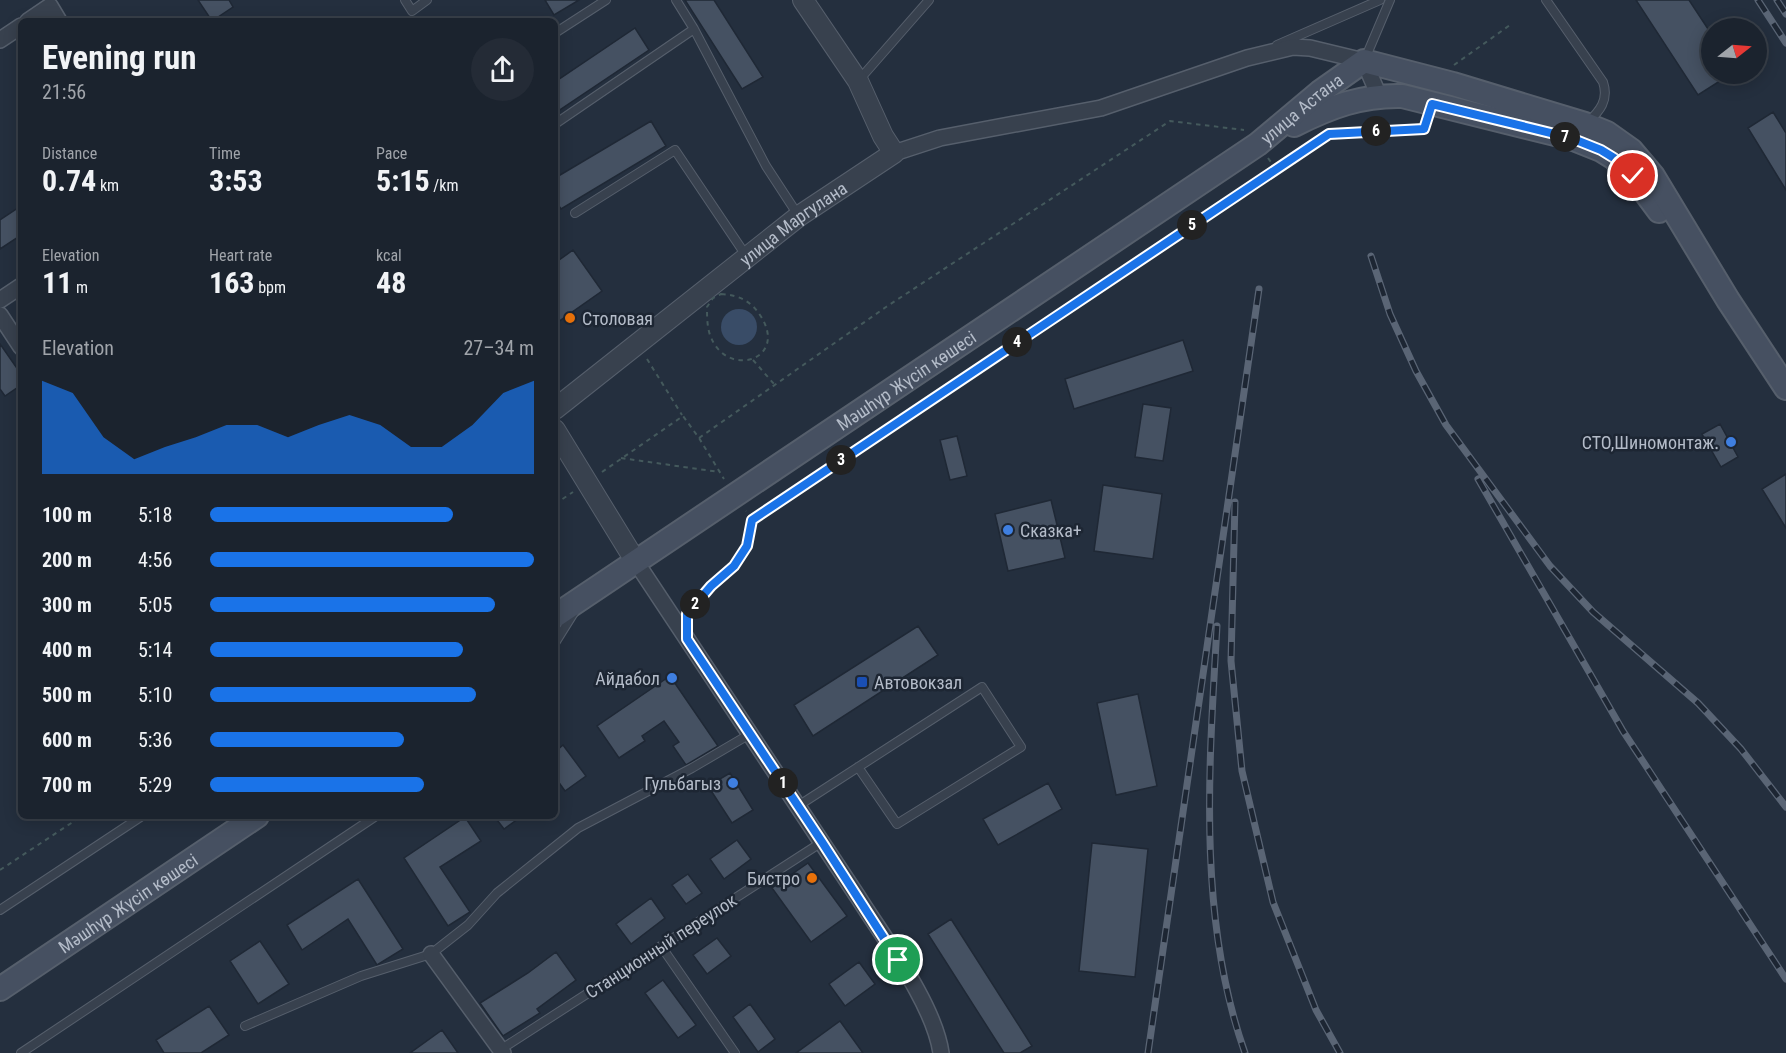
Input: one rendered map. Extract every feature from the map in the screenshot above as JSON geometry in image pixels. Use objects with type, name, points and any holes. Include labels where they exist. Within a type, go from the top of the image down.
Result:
[{"type":"main road","name":"улица Астана","points":[[1258,144],[1320,92],[1364,61],[1440,81],[1578,131],[1614,158],[1633,176],[1728,300],[1786,388]]},
{"type":"main road","name":"улица Астана","points":[[1258,144],[1325,110],[1379,96],[1402,96],[1432,104],[1578,131]]},
{"type":"main road","name":"Мәшһүр Жүсіп көшесі","points":[[567,605],[636,562],[1258,144]]},
{"type":"main road","name":"Мәшһүр Жүсіп көшесі","points":[[0,989],[254,819]]},
{"type":"street","points":[[803,0],[858,81],[882,136],[894,153],[940,138],[1101,108],[1247,58],[1293,47],[1310,48],[1364,61],[1379,96]]},
{"type":"street","points":[[31,18],[47,3],[57,18]]},
{"type":"street","points":[[0,40],[18,28]]},
{"type":"street","name":"улица Маргулана","points":[[558,407],[799,216],[894,153]]},
{"type":"street","points":[[0,300],[18,288]]},
{"type":"street","points":[[0,315],[18,342]]},
{"type":"street","points":[[558,435],[636,562],[898,960],[931,1017],[941,1053]]},
{"type":"street","points":[[431,954],[501,1051]]},
{"type":"lane","points":[[405,0],[412,11],[428,0]]},
{"type":"lane","points":[[558,31],[606,0]]},
{"type":"lane","points":[[676,0],[694,29],[766,166],[799,216]]},
{"type":"lane","points":[[858,81],[929,0]]},
{"type":"lane","points":[[1247,58],[1380,0]]},
{"type":"lane","points":[[1364,61],[1390,0]]},
{"type":"lane","points":[[1546,0],[1604,82],[1606,92],[1604,103],[1598,113],[1578,131]]},
{"type":"lane","points":[[558,122],[694,29]]},
{"type":"lane","points":[[575,213],[675,150],[747,257]]},
{"type":"lane","points":[[558,634],[567,605]]},
{"type":"lane","points":[[798,806],[858,767],[982,687],[1021,747],[897,824],[858,767]]},
{"type":"lane","points":[[245,1026],[361,976],[431,954],[468,925],[497,893],[578,828],[692,768],[750,734]]},
{"type":"lane","points":[[0,910],[137,819]]},
{"type":"lane","points":[[21,1053],[372,819]]},
{"type":"lane","name":"Станционный переулок","points":[[501,1051],[822,842]]},
{"type":"lane","points":[[661,946],[735,1053]]},
{"type":"path","points":[[1440,81],[1443,73],[1510,25]]},
{"type":"path","points":[[687,639],[687,614],[711,586],[734,566],[747,546],[752,520],[1329,134],[1424,129],[1432,104]]},
{"type":"path","points":[[699,438],[886,307],[1170,121],[1249,130],[1276,169]]},
{"type":"path","points":[[721,294],[731,294],[746,300],[757,310],[767,326],[769,338],[759,355],[753,360],[745,362],[720,352],[710,336],[706,307],[713,298],[721,294]]},
{"type":"path","points":[[621,458],[719,472],[637,344]]},
{"type":"path","points":[[753,360],[774,384]]},
{"type":"path","points":[[558,502],[683,416]]},
{"type":"path","points":[[0,870],[77,819]]},
{"type":"water","points":[[739,309],[752,314],[757,327],[752,340],[739,345],[726,340],[721,327],[726,314]]},
{"type":"building","points":[[198,0],[229,0],[233,7],[216,18],[210,18]]},
{"type":"building","points":[[545,0],[579,0],[554,15]]},
{"type":"building","points":[[685,0],[714,0],[763,77],[742,89]]},
{"type":"building","points":[[1636,0],[1689,0],[1701,18],[1701,84],[1715,84],[1698,95]]},
{"type":"building","points":[[635,28],[649,50],[558,111],[558,80]]},
{"type":"building","points":[[1773,112],[1786,133],[1786,190],[1748,128]]},
{"type":"building","points":[[651,121],[666,146],[561,209],[558,204],[558,176]]},
{"type":"building","points":[[18,208],[18,237],[0,249],[0,220]]},
{"type":"building","points":[[573,250],[602,291],[558,322],[558,261]]},
{"type":"building","points":[[1183,340],[1193,371],[1074,409],[1065,379]]},
{"type":"building","points":[[0,344],[18,370],[18,387],[5,396],[0,389]]},
{"type":"building","points":[[1143,404],[1171,408],[1163,461],[1135,457]]},
{"type":"building","points":[[1720,424],[1738,457],[1721,467],[1702,434]]},
{"type":"building","points":[[957,436],[967,476],[950,480],[940,440]]},
{"type":"building","points":[[1786,474],[1786,528],[1762,489]]},
{"type":"building","points":[[1103,485],[1162,494],[1153,559],[1094,551]]},
{"type":"building","points":[[1051,500],[1065,558],[1008,571],[995,514]]},
{"type":"building","points":[[918,626],[938,655],[813,736],[794,705]]},
{"type":"building","points":[[670,676],[718,746],[686,765],[673,746],[679,742],[664,721],[642,736],[645,741],[619,758],[597,726]]},
{"type":"building","points":[[1138,694],[1157,786],[1116,795],[1097,703]]},
{"type":"building","points":[[563,745],[586,776],[565,791],[558,781],[558,749]]},
{"type":"building","points":[[730,773],[753,810],[732,823],[708,786]]},
{"type":"building","points":[[1048,783],[1062,809],[998,845],[983,819]]},
{"type":"building","points":[[462,819],[466,819],[481,841],[440,867],[470,912],[448,926],[404,858]]},
{"type":"building","points":[[496,819],[518,819],[504,829]]},
{"type":"building","points":[[737,840],[751,859],[724,879],[710,859]]},
{"type":"building","points":[[1092,843],[1148,849],[1135,977],[1079,971]]},
{"type":"building","points":[[808,863],[847,916],[811,942],[772,888]]},
{"type":"building","points":[[688,874],[702,893],[686,904],[672,885]]},
{"type":"building","points":[[358,879],[403,949],[377,965],[348,919],[302,950],[287,925]]},
{"type":"building","points":[[651,898],[665,918],[631,944],[616,924]]},
{"type":"building","points":[[951,919],[1032,1046],[1020,1053],[1004,1053],[928,934]]},
{"type":"building","points":[[717,938],[731,956],[707,974],[693,955]]},
{"type":"building","points":[[260,941],[289,984],[258,1004],[230,961]]},
{"type":"building","points":[[556,952],[576,980],[537,1009],[540,1013],[503,1036],[480,1003],[528,973]]},
{"type":"building","points":[[859,962],[875,984],[845,1006],[829,984]]},
{"type":"building","points":[[663,980],[696,1025],[678,1038],[645,993]]},
{"type":"building","points":[[750,1004],[775,1039],[758,1052],[733,1017]]},
{"type":"building","points":[[209,1006],[229,1035],[201,1053],[164,1053],[156,1040]]},
{"type":"building","points":[[840,1021],[863,1053],[796,1053]]},
{"type":"building","points":[[442,1030],[458,1053],[410,1053]]},
{"type":"railway","points":[[1758,0],[1786,43]]},
{"type":"railway","points":[[1777,0],[1786,14]]},
{"type":"railway","points":[[1371,256],[1390,314],[1416,371],[1446,425],[1550,566],[1593,612],[1698,703],[1741,749],[1786,807]]},
{"type":"railway","points":[[1148,1053],[1259,289]]},
{"type":"railway","points":[[1478,479],[1623,731],[1786,979]]},
{"type":"railway","points":[[1235,502],[1231,661],[1242,771],[1273,902],[1316,1010],[1340,1053]]},
{"type":"railway","points":[[1217,626],[1210,787],[1213,895],[1219,949],[1230,1002],[1245,1053]]},
{"type":"place","name":"Столовая","points":[[570,318]]},
{"type":"place","name":"СТО,Шиномонтаж.","points":[[1731,442]]},
{"type":"place","name":"Сказка+","points":[[1008,530]]},
{"type":"place","name":"Айдабол","points":[[672,678]]},
{"type":"place","name":"Автовокзал","points":[[862,682]]},
{"type":"place","name":"Гульбагыз","points":[[733,783]]},
{"type":"place","name":"Бистро","points":[[812,878]]},
{"type":"route","points":[[898,960],[687,639],[687,614],[711,586],[734,566],[747,546],[752,520],[1329,134],[1424,129],[1432,104],[1571,138],[1601,150],[1614,158],[1633,176]]}]
